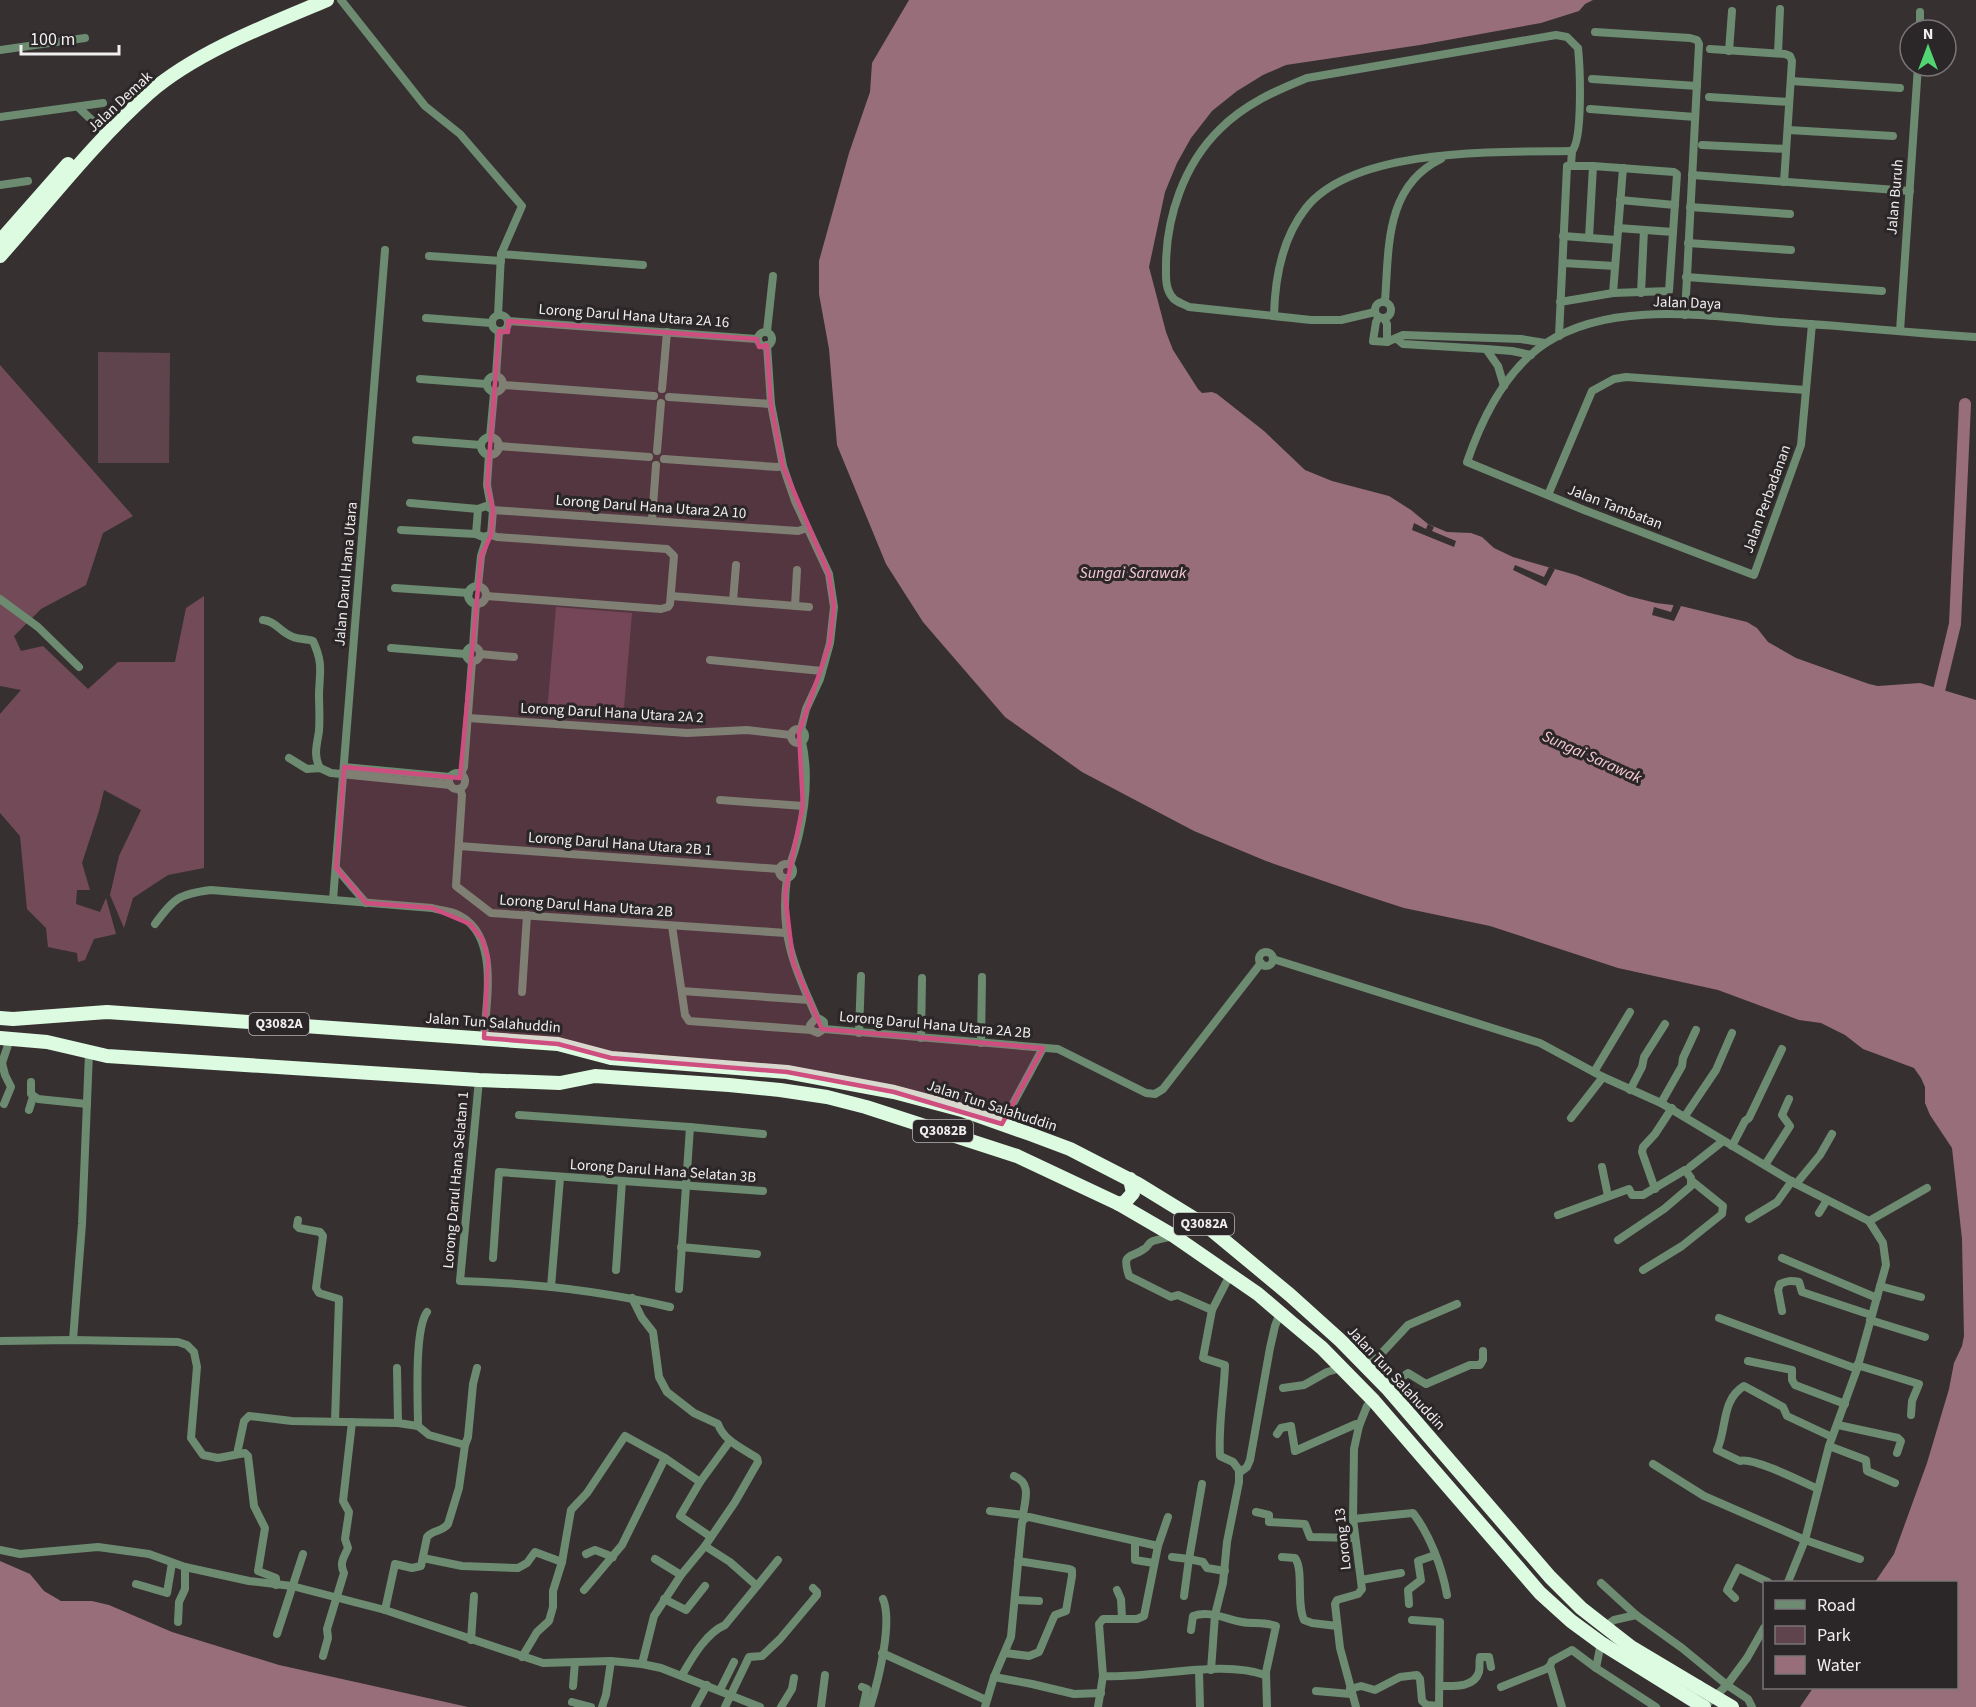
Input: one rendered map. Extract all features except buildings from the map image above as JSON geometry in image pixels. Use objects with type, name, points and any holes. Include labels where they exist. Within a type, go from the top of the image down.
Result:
[{"type":"highway","name":"Jalan Demak","points":[[0,241],[100,128],[139,90],[170,68],[226,37],[304,0]]},
{"type":"highway","name":"Jalan Demak","points":[[0,256],[96,147],[150,92],[223,47],[327,0]]},
{"type":"highway","name":"Jalan Tun Salahuddin","points":[[0,1018],[107,1012],[558,1044],[611,1058],[787,1072],[894,1092],[962,1110],[1071,1149],[1130,1179],[1208,1227],[1290,1295],[1387,1388],[1550,1577],[1581,1608],[1631,1647],[1732,1707]]},
{"type":"highway","name":"Q3082B","points":[[5,1038],[46,1042],[107,1056],[479,1080],[560,1083],[595,1076],[729,1084],[827,1097],[866,1107],[1017,1156],[1119,1204],[1174,1236],[1280,1313],[1322,1348],[1374,1401],[1540,1593],[1600,1643],[1704,1707]]},
{"type":"highway","points":[[1119,1204],[1125,1202],[1133,1193],[1134,1189],[1130,1179]]},
{"type":"street","points":[[341,0],[425,106],[460,134],[522,206],[501,258],[498,315]]},
{"type":"street","points":[[1778,53],[1780,9]]},
{"type":"street","points":[[1729,51],[1732,11]]},
{"type":"street","points":[[1920,12],[1920,18]]},
{"type":"street","points":[[1595,32],[1690,38],[1699,44],[1684,315]]},
{"type":"street","points":[[1545,343],[1475,336],[1403,335],[1387,342],[1373,341],[1379,316],[1378,303],[1385,302],[1391,310],[1388,316],[1379,316],[1341,320],[1311,320],[1189,307],[1173,298],[1166,283],[1166,253],[1172,215],[1183,184],[1197,157],[1219,129],[1246,107],[1277,90],[1307,78],[1556,35],[1567,37],[1578,48],[1580,79],[1576,147],[1572,151],[1571,165]]},
{"type":"street","points":[[0,50],[84,38]]},
{"type":"street","points":[[1710,49],[1778,53],[1790,56],[1792,61],[1784,182]]},
{"type":"street","name":"Jalan Buruh","points":[[1900,331],[1917,78]]},
{"type":"street","points":[[1593,79],[1697,86]]},
{"type":"street","points":[[1791,81],[1900,88]]},
{"type":"street","points":[[1709,97],[1789,102]]},
{"type":"street","points":[[0,117],[103,103]]},
{"type":"street","points":[[78,107],[100,128]]},
{"type":"street","points":[[1590,109],[1695,117]]},
{"type":"street","points":[[1788,130],[1893,135]]},
{"type":"street","points":[[1702,145],[1786,149]]},
{"type":"street","points":[[1274,315],[1274,294],[1283,250],[1292,227],[1307,206],[1323,192],[1350,176],[1377,167],[1416,159],[1479,153],[1572,151]]},
{"type":"street","points":[[1385,302],[1391,234],[1399,198],[1425,166],[1446,156]]},
{"type":"street","points":[[1559,336],[1560,302],[1563,263],[1563,236],[1567,166],[1623,168],[1677,174],[1669,291],[1613,293],[1560,302]]},
{"type":"street","points":[[1589,238],[1593,166]]},
{"type":"street","points":[[1613,293],[1623,168]]},
{"type":"street","points":[[1692,175],[1910,191]]},
{"type":"street","points":[[0,185],[28,181]]},
{"type":"street","points":[[1676,193],[1691,193]]},
{"type":"street","points":[[1620,200],[1675,205]]},
{"type":"street","points":[[1690,207],[1790,214]]},
{"type":"street","points":[[1618,228],[1673,232]]},
{"type":"street","points":[[1641,292],[1644,230]]},
{"type":"street","points":[[1563,236],[1617,240]]},
{"type":"street","points":[[1688,243],[1791,250]]},
{"type":"street","name":"Jalan Darul Hana Utara","points":[[333,900],[385,250]]},
{"type":"street","points":[[429,256],[643,265]]},
{"type":"street","points":[[1671,260],[1687,261]]},
{"type":"street","points":[[1563,263],[1615,266]]},
{"type":"street","points":[[773,276],[767,332],[772,338],[767,345],[771,404],[783,466],[795,501],[829,574],[834,607],[830,643],[801,729]]},
{"type":"street","points":[[1686,277],[1882,291]]},
{"type":"street","name":"Jalan Daya","points":[[1467,462],[1477,433],[1516,369],[1545,343],[1592,323],[1651,314],[1684,315],[1976,337]]},
{"type":"street","points":[[498,315],[505,316],[508,321],[506,329],[499,331],[493,328],[491,323],[498,315]]},
{"type":"street","points":[[1379,316],[1387,324],[1387,342]]},
{"type":"street","points":[[426,318],[491,323]]},
{"type":"street","name":"Lorong Darul Hana Utara 2A 16","points":[[508,321],[757,339]]},
{"type":"street","name":"Jalan Perbadanan","points":[[1754,575],[1801,445],[1812,324]]},
{"type":"street","points":[[496,376],[499,331]]},
{"type":"street","points":[[662,389],[667,332]]},
{"type":"street","points":[[767,332],[761,332],[757,339],[760,345],[767,345]]},
{"type":"street","points":[[1473,349],[1475,336]]},
{"type":"street","points":[[1397,339],[1403,344],[1486,348],[1532,355]]},
{"type":"street","points":[[1486,348],[1494,357],[1504,386]]},
{"type":"street","points":[[486,384],[490,378],[496,376]]},
{"type":"street","points":[[494,393],[501,390],[503,385],[500,378],[496,376]]},
{"type":"street","points":[[1548,495],[1592,391],[1614,379],[1626,377],[1806,390]]},
{"type":"street","points":[[420,379],[486,384]]},
{"type":"street","points":[[486,384],[494,393]]},
{"type":"street","points":[[503,385],[654,396]]},
{"type":"street","points":[[654,396],[662,389]]},
{"type":"street","points":[[662,389],[669,397]]},
{"type":"street","points":[[490,437],[494,393]]},
{"type":"street","points":[[654,396],[661,403]]},
{"type":"street","points":[[669,397],[771,404]]},
{"type":"street","points":[[661,403],[669,397]]},
{"type":"street","points":[[657,451],[661,403]]},
{"type":"street","points":[[490,437],[497,441],[498,446],[494,453],[489,454],[483,452],[481,445],[484,439],[490,437]]},
{"type":"street","points":[[416,440],[481,445]]},
{"type":"street","points":[[498,446],[649,458]]},
{"type":"street","points":[[649,458],[652,452],[657,451],[662,453],[664,459]]},
{"type":"street","points":[[478,586],[483,536],[480,508],[487,486],[489,454]]},
{"type":"street","points":[[649,458],[651,463],[656,465],[662,463],[664,459]]},
{"type":"street","points":[[664,459],[783,466]]},
{"type":"street","name":"Jalan Tambatan","points":[[1467,462],[1754,575]]},
{"type":"street","points":[[652,520],[656,465]]},
{"type":"street","points":[[483,536],[492,508],[487,486]]},
{"type":"street","name":"Lorong Darul Hana Utara 2A 10","points":[[410,503],[798,531],[807,528]]},
{"type":"street","points":[[401,530],[667,549],[674,556],[670,604],[665,609],[486,596]]},
{"type":"street","points":[[733,601],[736,565]]},
{"type":"street","points":[[795,606],[797,570]]},
{"type":"street","points":[[478,586],[484,589],[486,596],[483,602],[476,603],[470,600],[469,593],[473,587],[478,586]]},
{"type":"street","points":[[395,588],[469,593]]},
{"type":"street","points":[[671,596],[809,607]]},
{"type":"street","points":[[0,599],[38,627],[79,667]]},
{"type":"street","points":[[473,647],[476,603]]},
{"type":"street","points":[[264,620],[271,620],[294,638],[313,641],[321,662],[320,724],[315,753],[320,768]]},
{"type":"street","points":[[465,654],[468,648],[473,647],[479,650],[480,654]]},
{"type":"street","points":[[391,648],[465,654]]},
{"type":"street","points":[[465,654],[472,661]]},
{"type":"street","points":[[480,654],[514,657]]},
{"type":"street","points":[[472,661],[480,654]]},
{"type":"street","points":[[710,660],[822,671]]},
{"type":"street","points":[[450,781],[454,789],[460,789],[465,782],[461,774],[464,767],[472,661]]},
{"type":"street","name":"Lorong Darul Hana Utara 2A 2","points":[[468,718],[687,733],[747,730],[791,735]]},
{"type":"street","points":[[801,729],[793,730],[791,735],[795,742],[802,742]]},
{"type":"street","points":[[790,865],[783,864],[779,869],[780,876],[787,878],[792,874],[790,865],[800,833],[805,765],[802,742],[805,734],[801,729]]},
{"type":"street","points":[[289,758],[307,769],[320,768],[331,773],[344,771],[450,781]]},
{"type":"street","points":[[450,781],[455,774],[461,774]]},
{"type":"street","name":"Lorong Darul Hana Utara 2B","points":[[460,789],[462,795],[456,886],[491,913],[786,933]]},
{"type":"street","points":[[720,800],[803,807]]},
{"type":"street","name":"Lorong Darul Hana Utara 2B 1","points":[[459,846],[779,869]]},
{"type":"street","points":[[336,868],[366,903]]},
{"type":"street","name":"Lorong Darul Hana Utara 2A 2B","points":[[787,878],[786,933],[792,961],[817,1018]]},
{"type":"street","points":[[155,924],[171,902],[189,893],[211,890],[432,908],[456,914],[470,924],[482,939],[488,959],[484,1038]]},
{"type":"street","points":[[522,992],[527,915]]},
{"type":"street","points":[[672,926],[685,1015],[689,1021],[811,1030],[818,1033],[824,1029],[824,1022],[817,1018],[811,1022],[811,1030]]},
{"type":"street","name":"Lorong Darul Hana Utara 2A 2B","points":[[824,1029],[1058,1049],[1146,1093],[1155,1094],[1163,1089],[1261,963],[1265,966],[1269,965],[1273,959],[1540,1043],[1594,1072]]},
{"type":"street","points":[[860,1033],[861,976]]},
{"type":"street","points":[[981,1043],[982,977]]},
{"type":"street","points":[[921,1038],[922,978]]},
{"type":"street","points":[[682,991],[809,1000]]},
{"type":"street","points":[[1630,1012],[1594,1072],[1672,1108],[1794,1182],[1869,1221],[1883,1243],[1886,1265],[1877,1298],[1857,1367],[1829,1446],[1805,1540],[1788,1581]]},
{"type":"street","points":[[1630,1090],[1642,1067],[1644,1057],[1665,1024]]},
{"type":"street","points":[[1661,1103],[1682,1066],[1683,1058],[1696,1030]]},
{"type":"street","points":[[1685,1116],[1716,1070],[1731,1033]]},
{"type":"street","points":[[4,1104],[11,1087],[1,1066],[5,1038]]},
{"type":"street","points":[[1002,1124],[1043,1048]]},
{"type":"street","points":[[1732,1146],[1745,1120],[1749,1118],[1782,1049]]},
{"type":"street","points":[[73,1340],[82,1224],[89,1053]]},
{"type":"street","points":[[1571,1118],[1603,1077]]},
{"type":"street","name":"Lorong Darul Hana Selatan 1","points":[[479,1080],[460,1281],[518,1283],[551,1287]]},
{"type":"street","points":[[29,1110],[33,1097],[31,1082]]},
{"type":"street","points":[[33,1097],[87,1104]]},
{"type":"street","points":[[1765,1165],[1790,1126],[1782,1115],[1789,1099]]},
{"type":"street","points":[[1655,1189],[1642,1152],[1643,1147],[1655,1134],[1672,1108]]},
{"type":"street","points":[[519,1115],[763,1134]]},
{"type":"street","points":[[679,1289],[690,1127]]},
{"type":"street","points":[[1749,1219],[1777,1202],[1820,1155],[1832,1134]]},
{"type":"street","points":[[1690,1167],[1724,1141]]},
{"type":"street","points":[[1602,1167],[1608,1196]]},
{"type":"street","points":[[1558,1215],[1629,1189],[1632,1195],[1643,1195],[1685,1170],[1692,1181],[1719,1201],[1723,1206],[1722,1214],[1682,1246],[1643,1270]]},
{"type":"street","name":"Lorong Darul Hana Selatan 3B","points":[[493,1258],[499,1172],[764,1191]]},
{"type":"street","points":[[560,1178],[551,1287],[632,1298],[670,1307]]},
{"type":"street","points":[[616,1270],[622,1181]]},
{"type":"street","points":[[1618,1240],[1664,1209],[1691,1186],[1692,1181]]},
{"type":"street","points":[[1869,1221],[1927,1188]]},
{"type":"street","points":[[1819,1213],[1827,1200]]},
{"type":"street","points":[[298,1220],[299,1228],[320,1232],[322,1236],[316,1288],[319,1293],[339,1299],[335,1421]]},
{"type":"street","points":[[1174,1236],[1150,1242],[1143,1251],[1131,1254],[1127,1258],[1126,1267],[1129,1276],[1171,1297],[1178,1296],[1212,1310]]},
{"type":"street","points":[[681,1247],[758,1254]]},
{"type":"street","points":[[1782,1258],[1877,1298]]},
{"type":"street","points":[[1211,1670],[1215,1615],[1225,1571],[1227,1542],[1239,1473],[1233,1462],[1220,1456],[1218,1437],[1223,1400],[1224,1365],[1203,1358],[1212,1310],[1230,1275]]},
{"type":"street","points":[[1782,1311],[1778,1290],[1780,1284],[1787,1280],[1794,1280],[1799,1282],[1802,1292],[1925,1337]]},
{"type":"street","points":[[1880,1286],[1921,1297]]},
{"type":"street","points":[[632,1298],[642,1318],[653,1332],[659,1377],[666,1392],[694,1413],[718,1424],[721,1432],[730,1441],[757,1458],[758,1462],[735,1502],[705,1546],[664,1599],[652,1622],[642,1664]]},
{"type":"street","points":[[1365,1365],[1379,1356],[1408,1325],[1457,1304]]},
{"type":"street","points":[[418,1426],[422,1320],[427,1312]]},
{"type":"street","points":[[1239,1473],[1247,1467],[1250,1460],[1270,1348],[1280,1313]]},
{"type":"street","points":[[1719,1318],[1857,1367],[1919,1384],[1912,1401],[1911,1415]]},
{"type":"street","points":[[0,1341],[178,1342],[187,1345],[194,1352],[197,1367],[191,1433],[193,1442],[203,1455],[218,1458],[245,1453],[248,1456],[255,1506],[265,1528],[258,1571],[276,1578],[276,1585]]},
{"type":"street","points":[[1387,1388],[1408,1373],[1426,1384],[1470,1365],[1480,1365],[1483,1360],[1483,1351]]},
{"type":"street","points":[[1748,1361],[1792,1370],[1792,1380],[1795,1385],[1845,1404]]},
{"type":"street","points":[[397,1368],[398,1423]]},
{"type":"street","points":[[385,1610],[395,1564],[417,1568],[421,1566],[427,1537],[445,1528],[448,1524],[459,1488],[468,1437],[472,1384],[477,1368]]},
{"type":"street","points":[[1283,1388],[1304,1385],[1327,1372],[1341,1368]]},
{"type":"street","points":[[1818,1489],[1759,1464],[1746,1460],[1740,1461],[1717,1450],[1722,1438],[1725,1413],[1733,1398],[1744,1386],[1783,1407],[1787,1416],[1832,1437]]},
{"type":"street","name":"Lorong 13","points":[[1356,1707],[1337,1626],[1335,1604],[1337,1600],[1361,1592],[1353,1519],[1354,1449],[1367,1406],[1374,1401]]},
{"type":"street","points":[[237,1454],[244,1421],[249,1416],[292,1421],[398,1423],[418,1426],[429,1436],[465,1445]]},
{"type":"street","points":[[323,1656],[328,1638],[327,1629],[344,1573],[341,1567],[342,1562],[348,1548],[345,1539],[349,1512],[343,1501],[352,1422]]},
{"type":"street","points":[[1277,1434],[1281,1428],[1291,1426],[1295,1451],[1360,1424]]},
{"type":"street","points":[[1838,1425],[1898,1438],[1901,1441],[1897,1453]]},
{"type":"street","points":[[522,1657],[537,1632],[549,1621],[553,1606],[553,1591],[566,1549],[571,1510],[602,1472],[623,1437],[628,1437],[665,1458],[700,1482]]},
{"type":"street","points":[[711,1537],[680,1516],[700,1482],[730,1441]]},
{"type":"street","points":[[1829,1446],[1866,1460],[1867,1471],[1895,1484]]},
{"type":"street","points":[[584,1590],[622,1545],[665,1458]]},
{"type":"street","points":[[1653,1464],[1704,1496],[1805,1540],[1860,1559]]},
{"type":"street","points":[[882,1653],[986,1703],[1011,1637],[1026,1488],[1023,1481],[1014,1476]]},
{"type":"street","points":[[1184,1596],[1203,1484]]},
{"type":"street","points":[[990,1511],[1024,1516],[1158,1546]]},
{"type":"street","points":[[1256,1512],[1269,1515],[1269,1522],[1307,1524],[1310,1537],[1355,1538]]},
{"type":"street","points":[[1353,1519],[1413,1513],[1435,1555],[1447,1595]]},
{"type":"street","points":[[1098,1707],[1103,1676],[1099,1624],[1103,1619],[1137,1619],[1144,1616],[1158,1546],[1168,1517]]},
{"type":"street","points":[[1135,1542],[1135,1560],[1154,1563]]},
{"type":"street","points":[[705,1546],[730,1562],[757,1586]]},
{"type":"street","points":[[0,1550],[20,1554],[98,1547],[149,1554],[185,1567],[276,1585],[292,1586],[385,1610],[543,1663],[611,1661],[642,1664],[682,1675],[731,1694],[749,1705],[760,1707]]},
{"type":"street","points":[[586,1554],[595,1550],[613,1557]]},
{"type":"street","points":[[423,1558],[462,1566],[518,1568],[527,1563],[535,1552],[562,1562]]},
{"type":"street","points":[[277,1634],[303,1554]]},
{"type":"street","points":[[1409,1604],[1408,1590],[1421,1580],[1418,1561],[1435,1555]]},
{"type":"street","points":[[1172,1557],[1203,1562],[1207,1569],[1225,1571]]},
{"type":"street","points":[[1282,1557],[1295,1558],[1298,1563],[1304,1620],[1337,1626]]},
{"type":"street","points":[[655,1559],[681,1575]]},
{"type":"street","points":[[682,1675],[698,1650],[719,1628],[725,1625],[778,1560]]},
{"type":"street","points":[[1005,1653],[1029,1656],[1039,1652],[1053,1618],[1066,1611],[1072,1576],[1072,1570],[1069,1569],[1018,1561]]},
{"type":"street","points":[[136,1584],[167,1593],[172,1563]]},
{"type":"street","points":[[178,1622],[179,1602],[185,1589],[185,1567]]},
{"type":"street","points":[[1735,1598],[1727,1590],[1738,1568],[1766,1581]]},
{"type":"street","points":[[1361,1580],[1401,1574]]},
{"type":"street","points":[[1600,1583],[1636,1615],[1748,1699],[1752,1707]]},
{"type":"street","points":[[664,1599],[686,1610],[705,1586]]},
{"type":"street","points":[[725,1707],[749,1657],[762,1656],[780,1639],[817,1595],[813,1588]]},
{"type":"street","points":[[1117,1590],[1121,1599],[1122,1618]]},
{"type":"street","points":[[471,1640],[474,1596]]},
{"type":"street","points":[[870,1707],[877,1685],[882,1653],[885,1611],[883,1599]]},
{"type":"street","points":[[1015,1600],[1039,1600]]},
{"type":"street","points":[[1191,1630],[1193,1616],[1197,1614],[1276,1626],[1265,1675],[1267,1707]]},
{"type":"street","points":[[1604,1627],[1614,1620],[1636,1615]]},
{"type":"street","points":[[1316,1691],[1351,1691],[1362,1686],[1375,1690],[1400,1677],[1417,1674],[1420,1679],[1422,1701],[1427,1705],[1439,1706],[1440,1622],[1412,1620]]},
{"type":"street","points":[[1704,1707],[1727,1684],[1747,1658],[1763,1630]]},
{"type":"street","points":[[1596,1668],[1600,1643]]},
{"type":"street","points":[[1501,1687],[1550,1666],[1552,1661],[1572,1650],[1656,1707]]},
{"type":"street","points":[[1440,1686],[1461,1686],[1474,1680],[1479,1670],[1480,1657],[1489,1658],[1491,1667]]},
{"type":"street","points":[[602,1707],[611,1661]]},
{"type":"street","points":[[573,1686],[575,1662]]},
{"type":"street","points":[[720,1690],[734,1662]]},
{"type":"street","points":[[1550,1666],[1562,1707]]},
{"type":"street","points":[[1103,1676],[1211,1670],[1245,1670],[1265,1675]]},
{"type":"street","points":[[1199,1671],[1200,1707]]},
{"type":"street","points":[[821,1707],[825,1675]]},
{"type":"street","points":[[994,1677],[1074,1694],[1101,1693]]},
{"type":"street","points":[[781,1707],[792,1689],[794,1678]]},
{"type":"street","points":[[695,1707],[707,1685]]},
{"type":"street","points":[[862,1687],[867,1689],[863,1707]]},
{"type":"street","points":[[572,1702],[591,1707]]},
{"type":"highlighted area","points":[[508,321],[514,321],[757,339],[759,347],[767,345],[771,404],[783,466],[829,574],[834,607],[830,643],[799,733],[803,806],[785,894],[793,961],[822,1029],[1043,1048],[1002,1124],[894,1092],[787,1072],[611,1058],[558,1044],[484,1038],[488,959],[482,939],[470,924],[432,908],[366,903],[336,868],[344,767],[460,778],[481,556],[491,535],[493,510],[487,485],[499,331],[508,332]]},
{"type":"green space","points":[[98,352],[170,353],[169,463],[98,463]]},
{"type":"green space","points":[[556,607],[632,613],[623,719],[547,713]]},
{"type":"shaded area","points":[[0,365],[133,516],[103,533],[86,585],[41,609],[14,636],[21,651],[43,646],[88,689],[118,662],[175,662],[186,608],[204,596],[204,868],[168,875],[133,898],[124,928],[110,895],[119,856],[141,810],[104,790],[82,863],[90,890],[77,890],[76,904],[100,912],[106,898],[116,934],[94,939],[85,960],[78,962],[77,953],[48,947],[46,928],[27,909],[20,836],[0,813],[0,714],[21,690],[0,686]]},
{"type":"water","name":"Sungai Sarawak","points":[[909,0],[1593,0],[1579,11],[1541,23],[1420,45],[1286,65],[1263,75],[1237,91],[1212,111],[1191,138],[1165,192],[1149,267],[1173,350],[1198,389],[1202,393],[1217,394],[1264,431],[1305,470],[1332,481],[1389,496],[1428,524],[1447,532],[1471,533],[1482,537],[1494,548],[1513,557],[1576,575],[1628,596],[1747,622],[1757,628],[1768,642],[1796,658],[1869,684],[1878,686],[1920,683],[1976,700],[1976,1707],[1800,1707],[1812,1689],[1958,1689],[1958,1581],[1876,1581],[1894,1554],[1927,1463],[1949,1389],[1954,1363],[1964,1336],[1962,1239],[1952,1148],[1930,1115],[1925,1103],[1925,1087],[1921,1078],[1914,1068],[1863,1049],[1845,1035],[1821,1023],[1799,1020],[1718,990],[1618,968],[1490,926],[1404,908],[1266,861],[1194,831],[1082,772],[1005,717],[923,622],[886,564],[837,445],[829,349],[819,294],[819,261],[849,153],[870,92],[872,63]]},
{"type":"water","points":[[0,1561],[30,1574],[44,1591],[61,1601],[92,1601],[109,1605],[172,1632],[279,1665],[468,1707],[0,1707]]},
{"type":"pier","points":[[1414,523],[1426,529],[1428,524],[1434,527],[1432,531],[1456,541],[1454,547],[1412,530]]},
{"type":"pier","points":[[1515,565],[1544,577],[1549,567],[1555,569],[1546,586],[1513,570]]},
{"type":"pier","points":[[1674,604],[1681,606],[1674,621],[1652,615],[1654,607],[1671,612]]},
{"type":"waterway","points":[[1936,703],[1955,624],[1965,404]]}]
